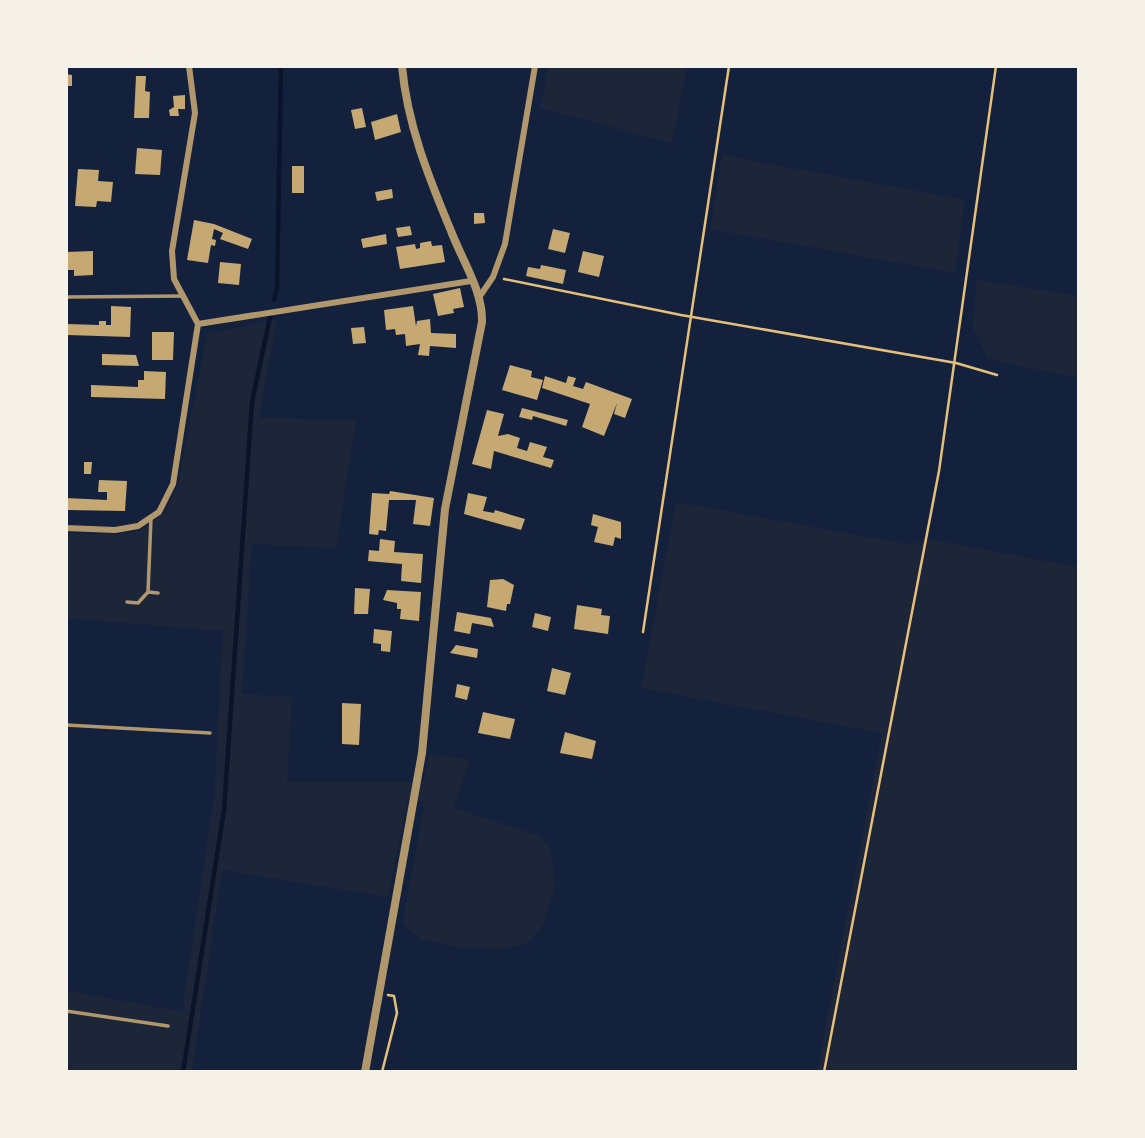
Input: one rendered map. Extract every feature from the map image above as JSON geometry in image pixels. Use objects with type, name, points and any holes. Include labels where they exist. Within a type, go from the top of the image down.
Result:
[{"type":"street","points":[[66,528],[115,530],[138,526],[159,512],[173,484],[198,324],[174,279],[172,251],[195,113],[189,66]]},
{"type":"street","points":[[365,1072],[422,753],[445,509],[482,321],[480,296],[471,281],[415,137],[402,66]]},
{"type":"street","points":[[480,296],[494,277],[505,244],[536,66]]},
{"type":"street","points":[[198,324],[471,281]]},
{"type":"lane","points":[[66,297],[183,296]]},
{"type":"lane","points":[[127,602],[138,603],[148,592],[151,518]]},
{"type":"lane","points":[[148,592],[158,593]]},
{"type":"lane","points":[[66,725],[210,733]]},
{"type":"lane","points":[[66,1011],[168,1026]]},
{"type":"path","points":[[643,632],[729,66]]},
{"type":"path","points":[[824,1072],[939,471],[996,66]]},
{"type":"path","points":[[494,277],[692,317],[956,363],[997,375]]},
{"type":"path","points":[[378,993],[394,996],[397,1004],[382,1072]]},
{"type":"shaded area","points":[[548,67],[687,67],[672,143],[540,108]]},
{"type":"shaded area","points":[[722,155],[965,200],[955,273],[710,229]]},
{"type":"shaded area","points":[[976,280],[1078,296],[1078,378],[988,359],[973,328]]},
{"type":"shaded area","points":[[277,319],[259,418],[356,420],[336,548],[252,544],[242,694],[292,697],[287,782],[424,782],[430,754],[470,760],[454,808],[540,836],[551,849],[555,888],[543,925],[527,944],[501,949],[462,948],[420,939],[402,924],[425,802],[408,798],[388,897],[222,870],[192,1071],[67,1071],[66,990],[182,1012],[214,796],[223,631],[67,618],[67,533],[116,535],[139,531],[165,512],[178,485],[207,334]]},
{"type":"shaded area","points":[[676,502],[907,544],[933,540],[1078,567],[1078,1071],[817,1071],[882,733],[641,688]]},
{"type":"building","points":[[66,74],[72,75],[72,86],[66,86]]},
{"type":"building","points":[[136,76],[146,76],[145,91],[150,92],[149,118],[134,118]]},
{"type":"building","points":[[185,95],[185,109],[178,109],[179,116],[170,116],[169,110],[174,107],[173,96]]},
{"type":"building","points":[[362,108],[366,127],[355,129],[351,110]]},
{"type":"building","points":[[397,114],[401,132],[375,140],[371,122]]},
{"type":"building","points":[[137,148],[162,150],[160,175],[135,174]]},
{"type":"building","points":[[292,166],[304,166],[304,193],[292,193]]},
{"type":"building","points":[[78,169],[99,170],[98,181],[113,182],[111,202],[97,201],[96,207],[75,206]]},
{"type":"building","points":[[392,189],[393,198],[377,201],[375,192]]},
{"type":"building","points":[[474,213],[484,213],[485,223],[474,224]]},
{"type":"building","points":[[194,220],[214,224],[252,239],[248,249],[220,239],[223,233],[214,229],[212,239],[216,240],[215,246],[211,245],[208,263],[187,260]]},
{"type":"building","points":[[410,226],[412,235],[398,237],[396,228]]},
{"type":"building","points":[[553,229],[570,233],[565,253],[548,249]]},
{"type":"building","points":[[386,234],[387,244],[363,248],[361,239]]},
{"type":"building","points":[[431,241],[432,246],[442,245],[445,262],[400,269],[396,247],[415,244],[416,249],[420,248],[420,243]]},
{"type":"building","points":[[93,251],[93,275],[74,276],[74,270],[66,270],[66,252]]},
{"type":"building","points":[[583,251],[604,256],[599,277],[578,272]]},
{"type":"building","points":[[220,262],[241,264],[239,285],[218,283]]},
{"type":"building","points":[[541,265],[566,270],[563,284],[526,276],[528,267],[540,269]]},
{"type":"building","points":[[460,288],[464,307],[453,309],[454,313],[438,316],[433,294]]},
{"type":"building","points":[[111,306],[131,307],[130,337],[67,335],[67,324],[99,325],[99,321],[106,321],[106,325],[111,325]]},
{"type":"building","points":[[413,306],[416,326],[417,321],[430,319],[431,333],[456,334],[456,348],[430,346],[429,356],[418,355],[420,344],[406,346],[405,334],[396,335],[395,329],[386,330],[384,310]]},
{"type":"building","points":[[364,327],[366,343],[353,344],[351,328]]},
{"type":"building","points":[[152,332],[174,332],[173,360],[152,360]]},
{"type":"building","points":[[102,354],[136,355],[139,366],[102,365]]},
{"type":"building","points":[[510,365],[532,371],[531,377],[543,380],[537,400],[502,390]]},
{"type":"building","points":[[144,371],[166,372],[165,399],[91,397],[91,385],[138,387],[138,380],[144,380]]},
{"type":"building","points":[[545,376],[566,383],[568,376],[576,378],[573,386],[583,389],[586,382],[632,399],[625,418],[614,414],[617,403],[604,436],[582,427],[590,404],[542,388]]},
{"type":"building","points":[[522,408],[568,420],[566,426],[533,416],[532,420],[519,417]]},
{"type":"building","points":[[487,410],[504,414],[498,436],[508,434],[520,438],[517,448],[527,451],[530,442],[547,447],[543,457],[554,460],[551,468],[494,451],[491,469],[472,464]]},
{"type":"building","points":[[84,462],[92,462],[91,474],[84,474]]},
{"type":"building","points":[[99,480],[127,481],[125,511],[66,510],[66,498],[107,500],[107,492],[98,492]]},
{"type":"building","points":[[390,491],[434,498],[430,526],[413,524],[416,500],[389,500],[386,531],[379,530],[378,535],[369,534],[372,493],[389,494]]},
{"type":"building","points":[[468,493],[487,497],[483,511],[494,513],[495,510],[525,519],[521,530],[464,514]]},
{"type":"building","points":[[593,514],[621,522],[621,539],[615,537],[613,546],[594,542],[598,527],[591,525]]},
{"type":"building","points":[[380,539],[395,541],[394,552],[423,554],[421,583],[401,581],[402,564],[368,561],[369,550],[379,551]]},
{"type":"building","points":[[503,579],[514,585],[506,611],[487,607],[490,580]]},
{"type":"building","points":[[355,588],[370,589],[368,614],[354,614]]},
{"type":"building","points":[[387,590],[421,592],[419,621],[400,619],[401,609],[397,609],[397,603],[383,600]]},
{"type":"building","points":[[577,605],[602,609],[601,615],[610,616],[608,634],[574,629]]},
{"type":"building","points":[[457,612],[491,618],[494,627],[472,623],[470,634],[454,631]]},
{"type":"building","points":[[535,613],[551,617],[548,631],[532,627]]},
{"type":"building","points":[[374,629],[392,631],[390,652],[381,651],[381,644],[373,643]]},
{"type":"building","points":[[456,645],[478,649],[477,658],[450,653]]},
{"type":"building","points":[[552,668],[571,673],[565,695],[547,691]]},
{"type":"building","points":[[457,684],[470,687],[467,700],[455,697]]},
{"type":"building","points":[[342,703],[361,704],[359,745],[342,744]]},
{"type":"building","points":[[483,712],[515,719],[510,739],[478,733]]},
{"type":"building","points":[[565,732],[596,741],[592,759],[560,753]]},
{"type":"waterway","points":[[274,300],[277,289],[281,66]]},
{"type":"waterway","points":[[183,1072],[224,810],[252,402],[270,317]]}]
